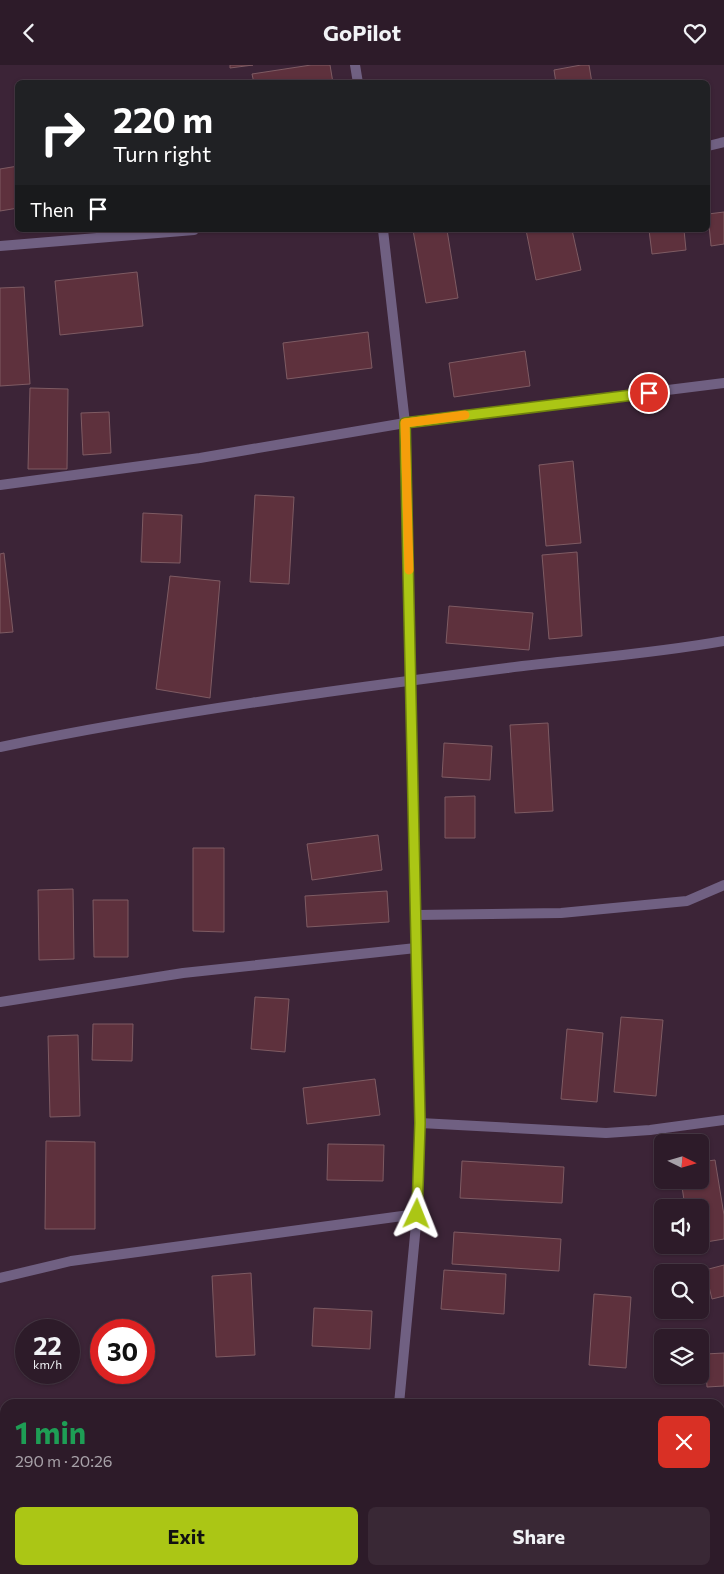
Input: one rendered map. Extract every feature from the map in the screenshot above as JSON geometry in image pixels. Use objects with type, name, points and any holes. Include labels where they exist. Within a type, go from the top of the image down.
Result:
[{"type":"street","points":[[355,65],[358,80]]},
{"type":"street","points":[[710,146],[724,142]]},
{"type":"street","points":[[0,246],[170,232]]},
{"type":"street","points":[[383,232],[405,423],[420,1123],[417,1214],[400,1399]]},
{"type":"street","points":[[0,485],[200,458],[405,423],[724,383]]},
{"type":"street","points":[[0,747],[73,732],[244,703],[559,661],[663,652],[724,641]]},
{"type":"street","points":[[416,915],[561,913],[687,901],[724,885]]},
{"type":"street","points":[[0,1002],[183,973],[416,948]]},
{"type":"street","points":[[420,1123],[606,1133],[650,1130],[724,1120]]},
{"type":"street","points":[[0,1278],[70,1261],[417,1214]]},
{"type":"building","points":[[230,65],[253,65],[230,68]]},
{"type":"building","points":[[311,65],[330,65],[332,80],[253,80],[252,74]]},
{"type":"building","points":[[589,65],[592,80],[556,80],[554,70]]},
{"type":"building","points":[[15,166],[15,208],[0,211],[0,169]]},
{"type":"building","points":[[724,212],[724,244],[711,246],[710,214]]},
{"type":"building","points":[[413,232],[447,232],[458,298],[426,303]]},
{"type":"building","points":[[526,232],[572,232],[581,270],[536,280]]},
{"type":"building","points":[[649,232],[684,232],[686,250],[652,254]]},
{"type":"building","points":[[137,272],[143,326],[60,335],[55,281]]},
{"type":"building","points":[[24,287],[30,384],[0,386],[0,288]]},
{"type":"building","points":[[368,332],[372,368],[287,379],[283,343]]},
{"type":"building","points":[[525,351],[530,386],[454,397],[449,363]]},
{"type":"building","points":[[30,388],[68,389],[67,469],[28,469]]},
{"type":"building","points":[[109,412],[111,453],[83,455],[81,413]]},
{"type":"building","points":[[573,461],[581,543],[546,546],[539,465]]},
{"type":"building","points":[[255,495],[294,497],[289,584],[250,582]]},
{"type":"building","points":[[143,513],[182,515],[180,563],[141,562]]},
{"type":"building","points":[[577,552],[582,636],[549,639],[542,555]]},
{"type":"building","points":[[4,553],[13,632],[0,633],[0,554]]},
{"type":"building","points":[[170,576],[220,581],[210,698],[156,689]]},
{"type":"building","points":[[449,606],[533,613],[529,650],[446,643]]},
{"type":"building","points":[[548,723],[553,811],[515,813],[510,725]]},
{"type":"building","points":[[444,743],[492,746],[490,780],[442,777]]},
{"type":"building","points":[[475,796],[475,838],[445,838],[445,797]]},
{"type":"building","points":[[378,835],[382,870],[312,880],[307,844]]},
{"type":"building","points":[[193,848],[224,848],[224,932],[193,931]]},
{"type":"building","points":[[73,889],[74,959],[39,960],[38,890]]},
{"type":"building","points":[[387,891],[389,922],[307,927],[305,896]]},
{"type":"building","points":[[93,900],[128,900],[128,957],[94,957]]},
{"type":"building","points":[[255,997],[289,999],[285,1052],[251,1049]]},
{"type":"building","points":[[621,1017],[663,1020],[656,1096],[614,1092]]},
{"type":"building","points":[[93,1024],[133,1024],[132,1061],[92,1060]]},
{"type":"building","points":[[567,1029],[603,1033],[597,1102],[561,1099]]},
{"type":"building","points":[[78,1035],[80,1116],[50,1117],[48,1036]]},
{"type":"building","points":[[375,1079],[380,1115],[307,1124],[303,1088]]},
{"type":"building","points":[[46,1141],[95,1142],[95,1229],[45,1229]]},
{"type":"building","points":[[328,1144],[384,1145],[383,1181],[327,1180]]},
{"type":"building","points":[[715,1160],[724,1215],[724,1239],[709,1242],[709,1199],[684,1199],[682,1189],[709,1189],[709,1161]]},
{"type":"building","points":[[462,1161],[564,1167],[562,1203],[460,1198]]},
{"type":"building","points":[[454,1232],[561,1239],[559,1271],[452,1264]]},
{"type":"building","points":[[724,1265],[724,1296],[712,1299],[709,1287],[709,1269]]},
{"type":"building","points":[[444,1270],[506,1274],[504,1314],[441,1309]]},
{"type":"building","points":[[251,1273],[255,1355],[216,1357],[212,1276]]},
{"type":"building","points":[[594,1294],[631,1297],[626,1368],[589,1365]]},
{"type":"building","points":[[314,1308],[372,1311],[370,1349],[312,1346]]},
{"type":"building","points":[[724,1353],[724,1386],[707,1387],[707,1384],[709,1384],[709,1354]]},
{"type":"slow traffic","points":[[409,570],[405,423],[465,415]]},
{"type":"route","points":[[417,1214],[420,1123],[405,423],[649,393]]}]
